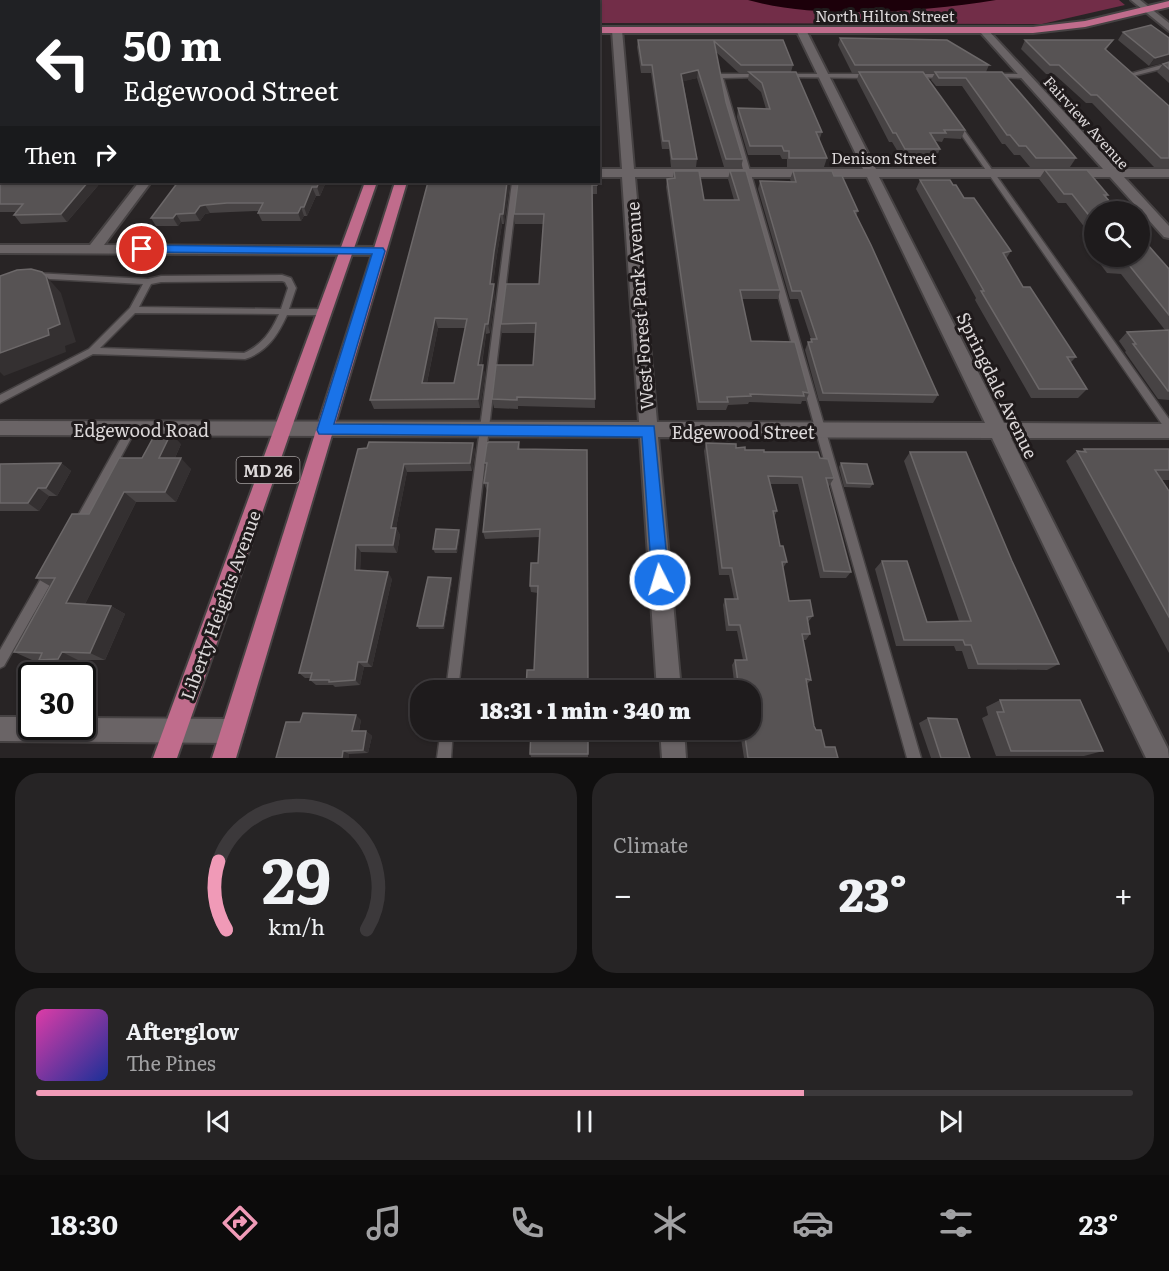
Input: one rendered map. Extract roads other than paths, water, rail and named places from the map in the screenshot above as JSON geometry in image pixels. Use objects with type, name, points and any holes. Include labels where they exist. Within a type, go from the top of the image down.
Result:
[{"type":"main road","name":"North Hilton Street","points":[[600,30],[1033,30],[1065,27],[1169,4]]},
{"type":"main road","name":"Liberty Heights Avenue","points":[[165,758],[371,183]]},
{"type":"main road","name":"MD 26","points":[[224,758],[400,183]]},
{"type":"street","points":[[1135,0],[1169,28]]},
{"type":"street","name":"West Forest Park Avenue","points":[[617,30],[668,680]]},
{"type":"street","name":"Springdale Avenue","points":[[801,30],[1159,758]]},
{"type":"street","name":"Fairview Avenue","points":[[984,30],[1169,234]]},
{"type":"street","name":"Denison Street","points":[[600,173],[1169,173]]},
{"type":"street","points":[[94,249],[144,183]]},
{"type":"street","points":[[0,249],[379,251]]},
{"type":"street","name":"Edgewood Road","points":[[0,429],[282,430]]},
{"type":"street","name":"Edgewood Street","points":[[282,430],[998,431],[1169,429]]},
{"type":"street","points":[[0,729],[232,731]]},
{"type":"street","points":[[673,740],[674,758]]},
{"type":"lane","points":[[1134,84],[1125,76],[1169,65]]},
{"type":"lane","points":[[767,76],[720,76],[750,174],[914,758]]},
{"type":"lane","points":[[778,76],[879,76]]},
{"type":"lane","points":[[901,76],[957,76]]},
{"type":"lane","points":[[923,76],[930,85]]},
{"type":"lane","points":[[980,76],[1025,76]]},
{"type":"lane","points":[[955,121],[1169,429]]},
{"type":"lane","points":[[453,680],[515,183]]},
{"type":"lane","points":[[23,275],[148,282],[161,279],[282,278],[288,280],[292,288],[285,311],[266,345],[245,356],[92,351]]},
{"type":"lane","points":[[0,399],[92,351],[133,310],[148,282]]},
{"type":"lane","points":[[133,310],[325,312]]},
{"type":"lane","points":[[74,532],[131,429]]},
{"type":"lane","points":[[0,662],[57,562]]},
{"type":"lane","points":[[444,758],[446,740]]}]
